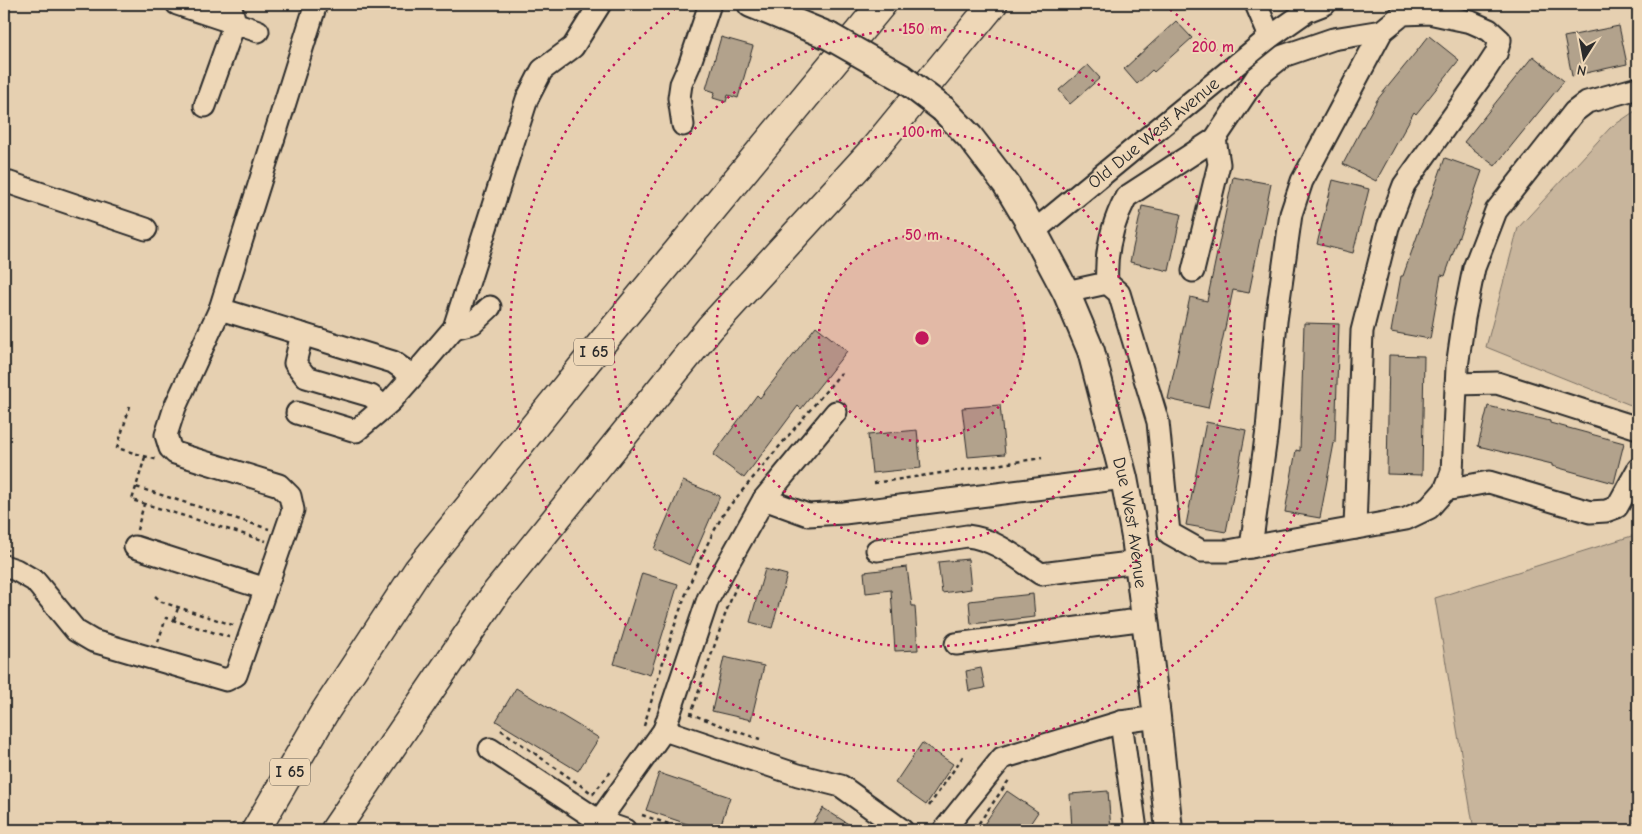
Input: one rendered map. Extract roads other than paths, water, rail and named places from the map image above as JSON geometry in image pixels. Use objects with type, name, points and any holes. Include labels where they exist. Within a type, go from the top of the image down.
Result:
[{"type":"highway","name":"I 65","points":[[256,830],[324,713],[418,570],[593,353],[882,4]]},
{"type":"highway","points":[[335,830],[496,593],[710,328],[874,149],[993,4]]},
{"type":"main road","name":"Due West Avenue","points":[[750,4],[829,36],[901,77],[943,109],[970,137],[1001,177],[1027,219],[1066,292],[1092,351],[1124,478],[1146,619],[1169,830]]},
{"type":"street","points":[[177,4],[232,13],[258,30]]},
{"type":"street","points":[[4,561],[35,581],[76,630],[93,641],[226,680],[236,675],[293,510],[290,496],[279,485],[175,453],[170,448],[166,435],[175,407],[220,309],[316,4]]},
{"type":"street","points":[[297,413],[356,431],[384,407],[454,328],[527,99],[542,70],[573,47],[600,4]]},
{"type":"street","points":[[683,125],[679,98],[681,84],[710,4]]},
{"type":"street","points":[[1256,4],[1270,37]]},
{"type":"street","name":"Old Due West Avenue","points":[[1033,232],[1270,37],[1307,11],[1325,4]]},
{"type":"street","points":[[205,106],[232,13]]},
{"type":"street","points":[[1251,547],[1267,430],[1276,320],[1291,214],[1302,181],[1382,31],[1403,14],[1429,13],[1471,22],[1489,30],[1500,40],[1496,54],[1404,185],[1388,227],[1362,331],[1355,528]]},
{"type":"street","points":[[1382,31],[1333,39],[1283,56],[1256,78],[1216,139],[1126,197],[1119,210],[1110,238],[1106,264],[1107,283],[1118,292],[1158,422],[1169,533],[1201,551],[1228,551],[1406,520],[1430,508],[1445,490],[1452,472],[1457,367],[1464,318],[1474,268],[1496,211],[1574,112],[1587,102],[1638,88]]},
{"type":"street","points":[[1193,271],[1219,164],[1216,139]]},
{"type":"street","points":[[5,187],[146,229]]},
{"type":"street","points":[[1066,292],[1107,283]]},
{"type":"street","points":[[454,328],[472,323],[490,307]]},
{"type":"street","points":[[220,309],[393,362],[413,376]]},
{"type":"street","points":[[302,334],[295,363],[306,377],[371,396],[384,407]]},
{"type":"street","points":[[1456,384],[1497,383],[1638,428]]},
{"type":"street","points":[[599,820],[664,730],[708,599],[764,498],[836,412]]},
{"type":"street","points":[[1445,490],[1489,482],[1590,512],[1606,511],[1617,507],[1638,469]]},
{"type":"street","points":[[764,498],[808,515],[844,514],[1124,478]]},
{"type":"street","points":[[877,550],[967,536],[981,538],[998,545],[1041,574],[1138,562]]},
{"type":"street","points":[[136,539],[266,589]]},
{"type":"street","points":[[956,644],[1146,619]]},
{"type":"street","points":[[944,830],[1002,758],[1121,722],[1157,717]]},
{"type":"street","points":[[1121,722],[1136,830]]},
{"type":"street","points":[[664,730],[798,775],[841,786],[902,830]]},
{"type":"street","points":[[490,749],[599,820],[624,830]]}]
